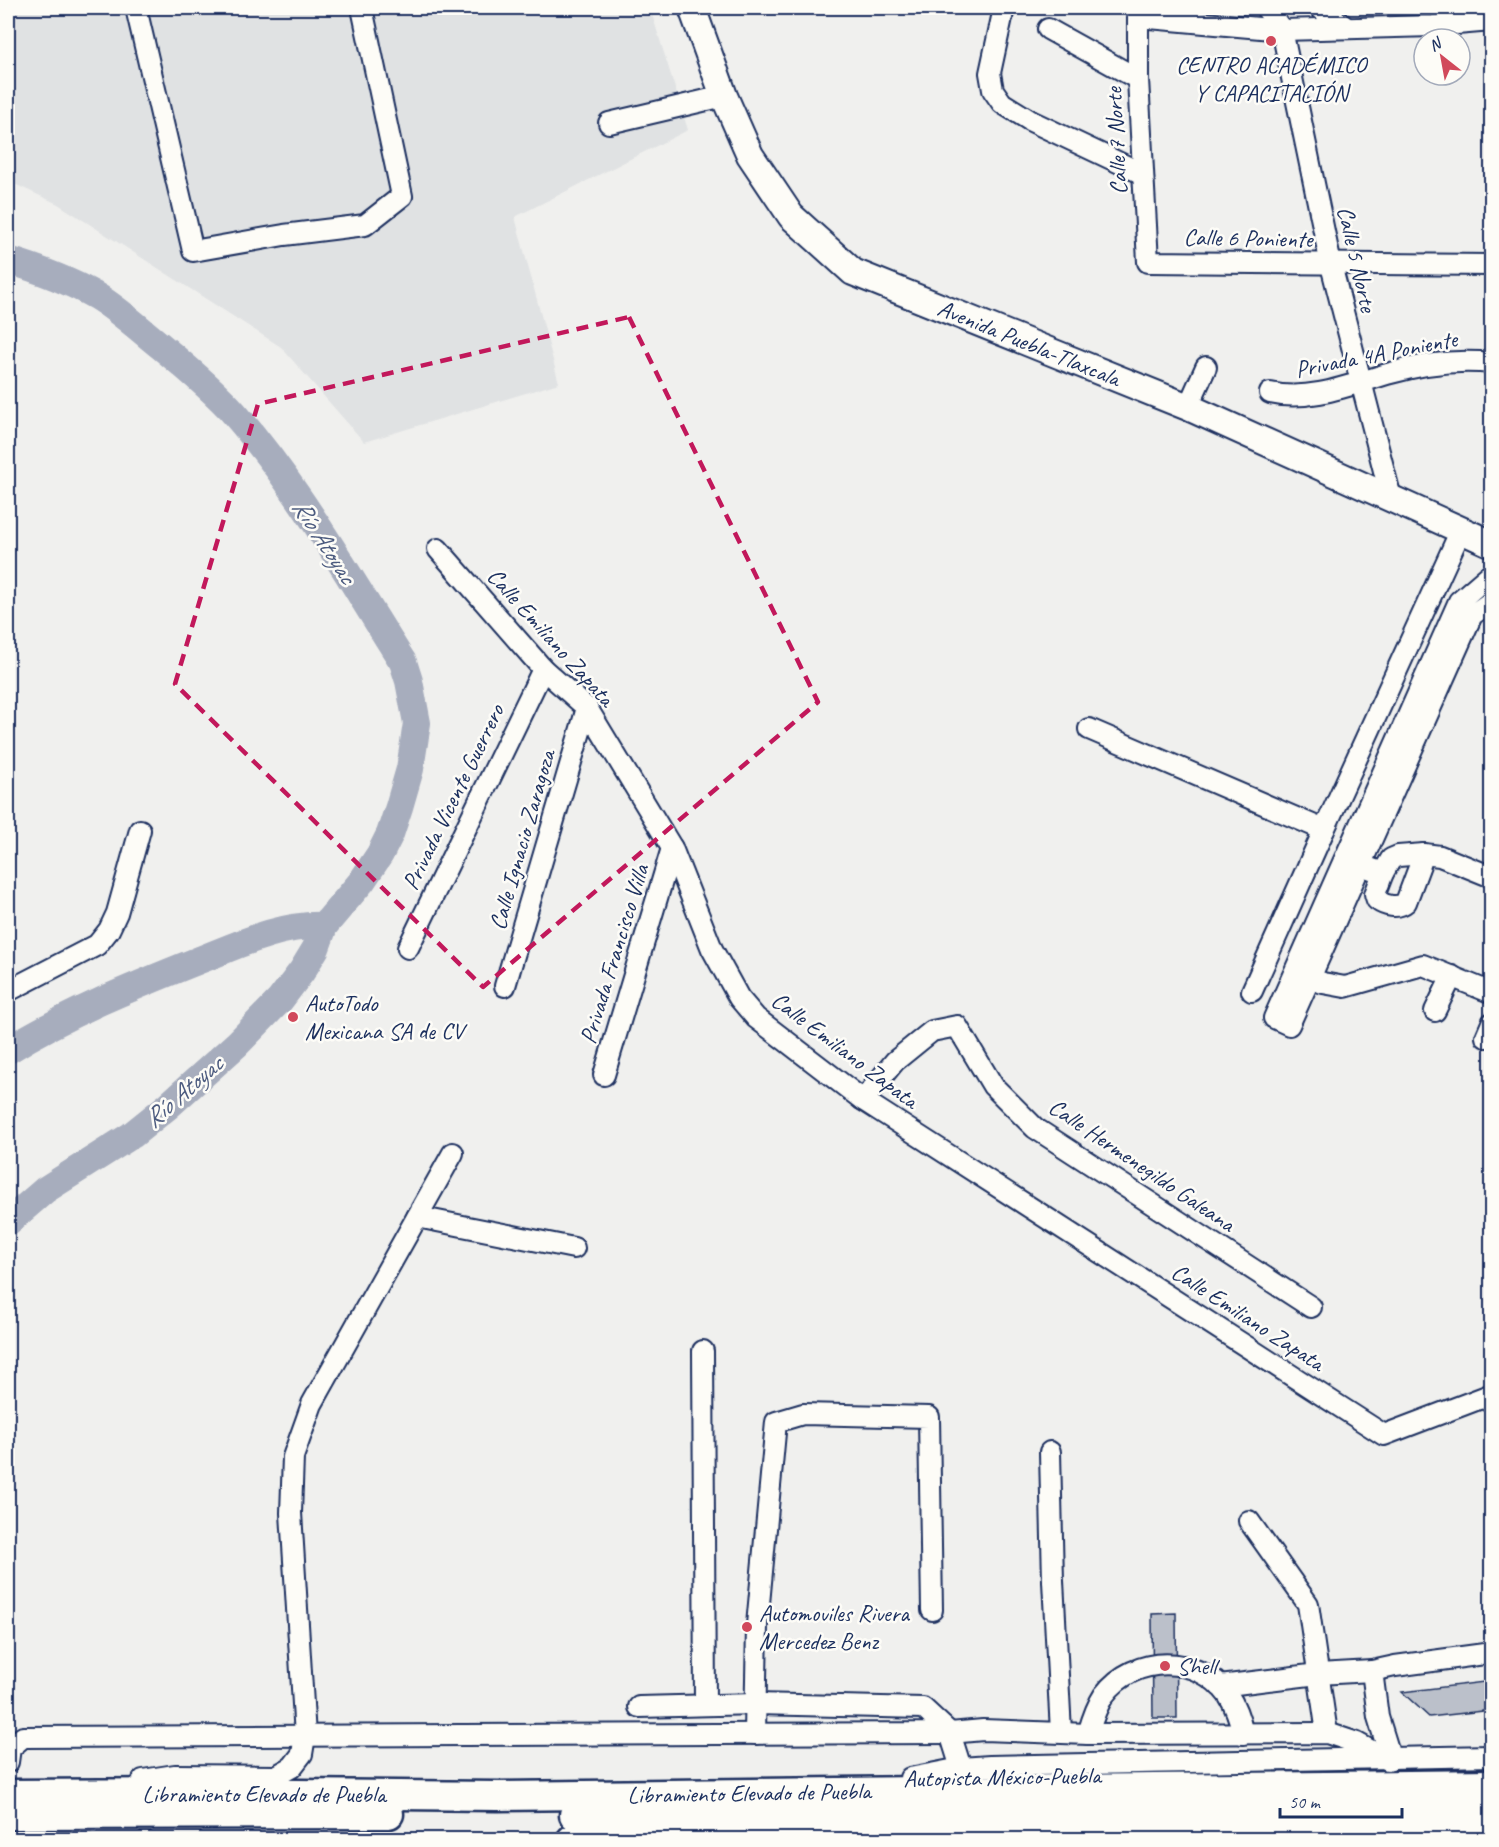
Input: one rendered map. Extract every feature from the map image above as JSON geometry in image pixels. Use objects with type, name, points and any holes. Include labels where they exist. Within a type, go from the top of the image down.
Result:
[{"type":"highway","name":"Autopista México-Puebla","points":[[8,1781],[910,1779],[1491,1771]]},
{"type":"highway","name":"Libramiento Elevado de Puebla","points":[[8,1794],[498,1796],[1491,1784]]},
{"type":"highway","name":"Libramiento Elevado de Puebla","points":[[8,1815],[902,1815],[1491,1806]]},
{"type":"highway","points":[[571,1839],[1491,1832]]},
{"type":"main road","name":"Avenida Puebla-Tlaxcala","points":[[693,8],[724,96],[750,155],[791,216],[853,272],[1188,407],[1491,544]]},
{"type":"street","points":[[136,8],[193,252],[284,235],[364,225],[402,196],[362,8]]},
{"type":"street","points":[[1004,8],[990,73],[993,90],[1002,103],[1031,121],[1143,174]]},
{"type":"street","points":[[1266,8],[1282,30]]},
{"type":"street","points":[[1320,8],[1347,28]]},
{"type":"street","points":[[1138,12],[1282,30],[1433,26],[1491,21]]},
{"type":"street","name":"Calle 7 Norte","points":[[1138,12],[1138,79],[1148,262]]},
{"type":"street","points":[[1048,28],[1138,79]]},
{"type":"street","name":"Calle 5 Norte","points":[[1282,30],[1331,265],[1391,498]]},
{"type":"street","points":[[609,123],[724,96]]},
{"type":"street","name":"Calle 6 Poniente","points":[[1148,262],[1491,266]]},
{"type":"street","name":"Privada 4A Poniente","points":[[1270,393],[1300,397],[1422,366],[1449,362],[1491,363]]},
{"type":"street","points":[[1188,407],[1206,367]]},
{"type":"street","points":[[1252,991],[1461,530]]},
{"type":"street","name":"Calle Emiliano Zapata","points":[[438,549],[543,669],[587,708],[672,848],[712,950],[739,998],[756,1018],[863,1100],[1384,1435],[1491,1394]]},
{"type":"street","points":[[1491,578],[1488,576],[1459,601],[1436,673],[1303,976],[1345,987],[1423,965],[1491,993]]},
{"type":"street","points":[[1436,673],[1472,615],[1491,601]]},
{"type":"street","name":"Privada Vicente Guerrero","points":[[408,948],[543,669]]},
{"type":"street","name":"Calle Ignacio Zaragoza","points":[[505,986],[587,708]]},
{"type":"street","points":[[1089,729],[1324,830]]},
{"type":"street","points":[[8,991],[97,945],[109,930],[117,913],[140,830]]},
{"type":"street","name":"Privada Francisco Villa","points":[[604,1075],[672,848]]},
{"type":"street","points":[[1425,854],[1406,902],[1402,906],[1396,907],[1377,900],[1375,894],[1383,873],[1391,859],[1398,856],[1425,854],[1440,856],[1491,877]]},
{"type":"street","points":[[1352,862],[1383,873]]},
{"type":"street","points":[[1435,1011],[1452,976]]},
{"type":"street","name":"Calle Hermenegildo Galeana","points":[[863,1100],[895,1061],[932,1031],[957,1026],[993,1086],[1035,1128],[1311,1307]]},
{"type":"street","points":[[143,1780],[175,1775],[276,1776],[292,1767],[302,1754],[305,1736],[291,1513],[293,1457],[312,1404],[453,1153]]},
{"type":"street","points":[[417,1217],[574,1248]]},
{"type":"street","points":[[703,1351],[705,1705]]},
{"type":"street","points":[[755,1734],[757,1625],[776,1422],[803,1414],[929,1417],[932,1610]]},
{"type":"street","points":[[1050,1452],[1053,1581],[1061,1732]]},
{"type":"street","points":[[1249,1521],[1308,1604],[1327,1733]]},
{"type":"street","points":[[1220,1686],[1318,1674],[1372,1671],[1491,1653]]},
{"type":"street","points":[[1088,1734],[1097,1706],[1104,1695],[1124,1676],[1148,1665],[1175,1664],[1199,1671],[1220,1686],[1234,1706],[1243,1734]]},
{"type":"street","points":[[1372,1671],[1378,1717],[1390,1760]]},
{"type":"street","points":[[639,1707],[756,1704],[923,1708],[950,1733],[961,1768]]},
{"type":"street","points":[[8,1762],[10,1748],[23,1737],[950,1733],[983,1730],[1088,1734],[1327,1733],[1357,1743],[1390,1760]]},
{"type":"street","points":[[910,1779],[961,1768],[1491,1756]]},
{"type":"highlighted area","points":[[629,317],[818,702],[483,987],[175,684],[258,404]]},
{"type":"shaded area","points":[[8,8],[650,8],[688,130],[515,217],[559,383],[364,442],[281,347],[58,204],[8,181]]},
{"type":"building","name":"Shell","points":[[1176,1613],[1177,1718],[1153,1718],[1152,1614]]},
{"type":"building","points":[[1492,1681],[1492,1710],[1429,1717],[1402,1692]]},
{"type":"waterway","name":"Río Atoyac","points":[[8,260],[64,280],[104,301],[187,368],[234,413],[281,472],[403,662],[417,723],[410,769],[390,834],[362,881],[324,926],[316,948],[280,1000],[237,1044],[168,1106],[132,1135],[45,1190],[8,1222]]},
{"type":"waterway","name":"Río Atoyac","points":[[8,1050],[101,1001],[228,948],[291,928],[324,926]]},
{"type":"place","name":"CENTRO ACADÉMICO Y CAPACITACIÓN","points":[[1271,41]]},
{"type":"place","name":"AutoTodo Mexicana SA de CV","points":[[293,1017]]},
{"type":"place","name":"Automoviles Rivera Mercedez Benz","points":[[747,1627]]},
{"type":"place","name":"Shell","points":[[1165,1666]]}]
